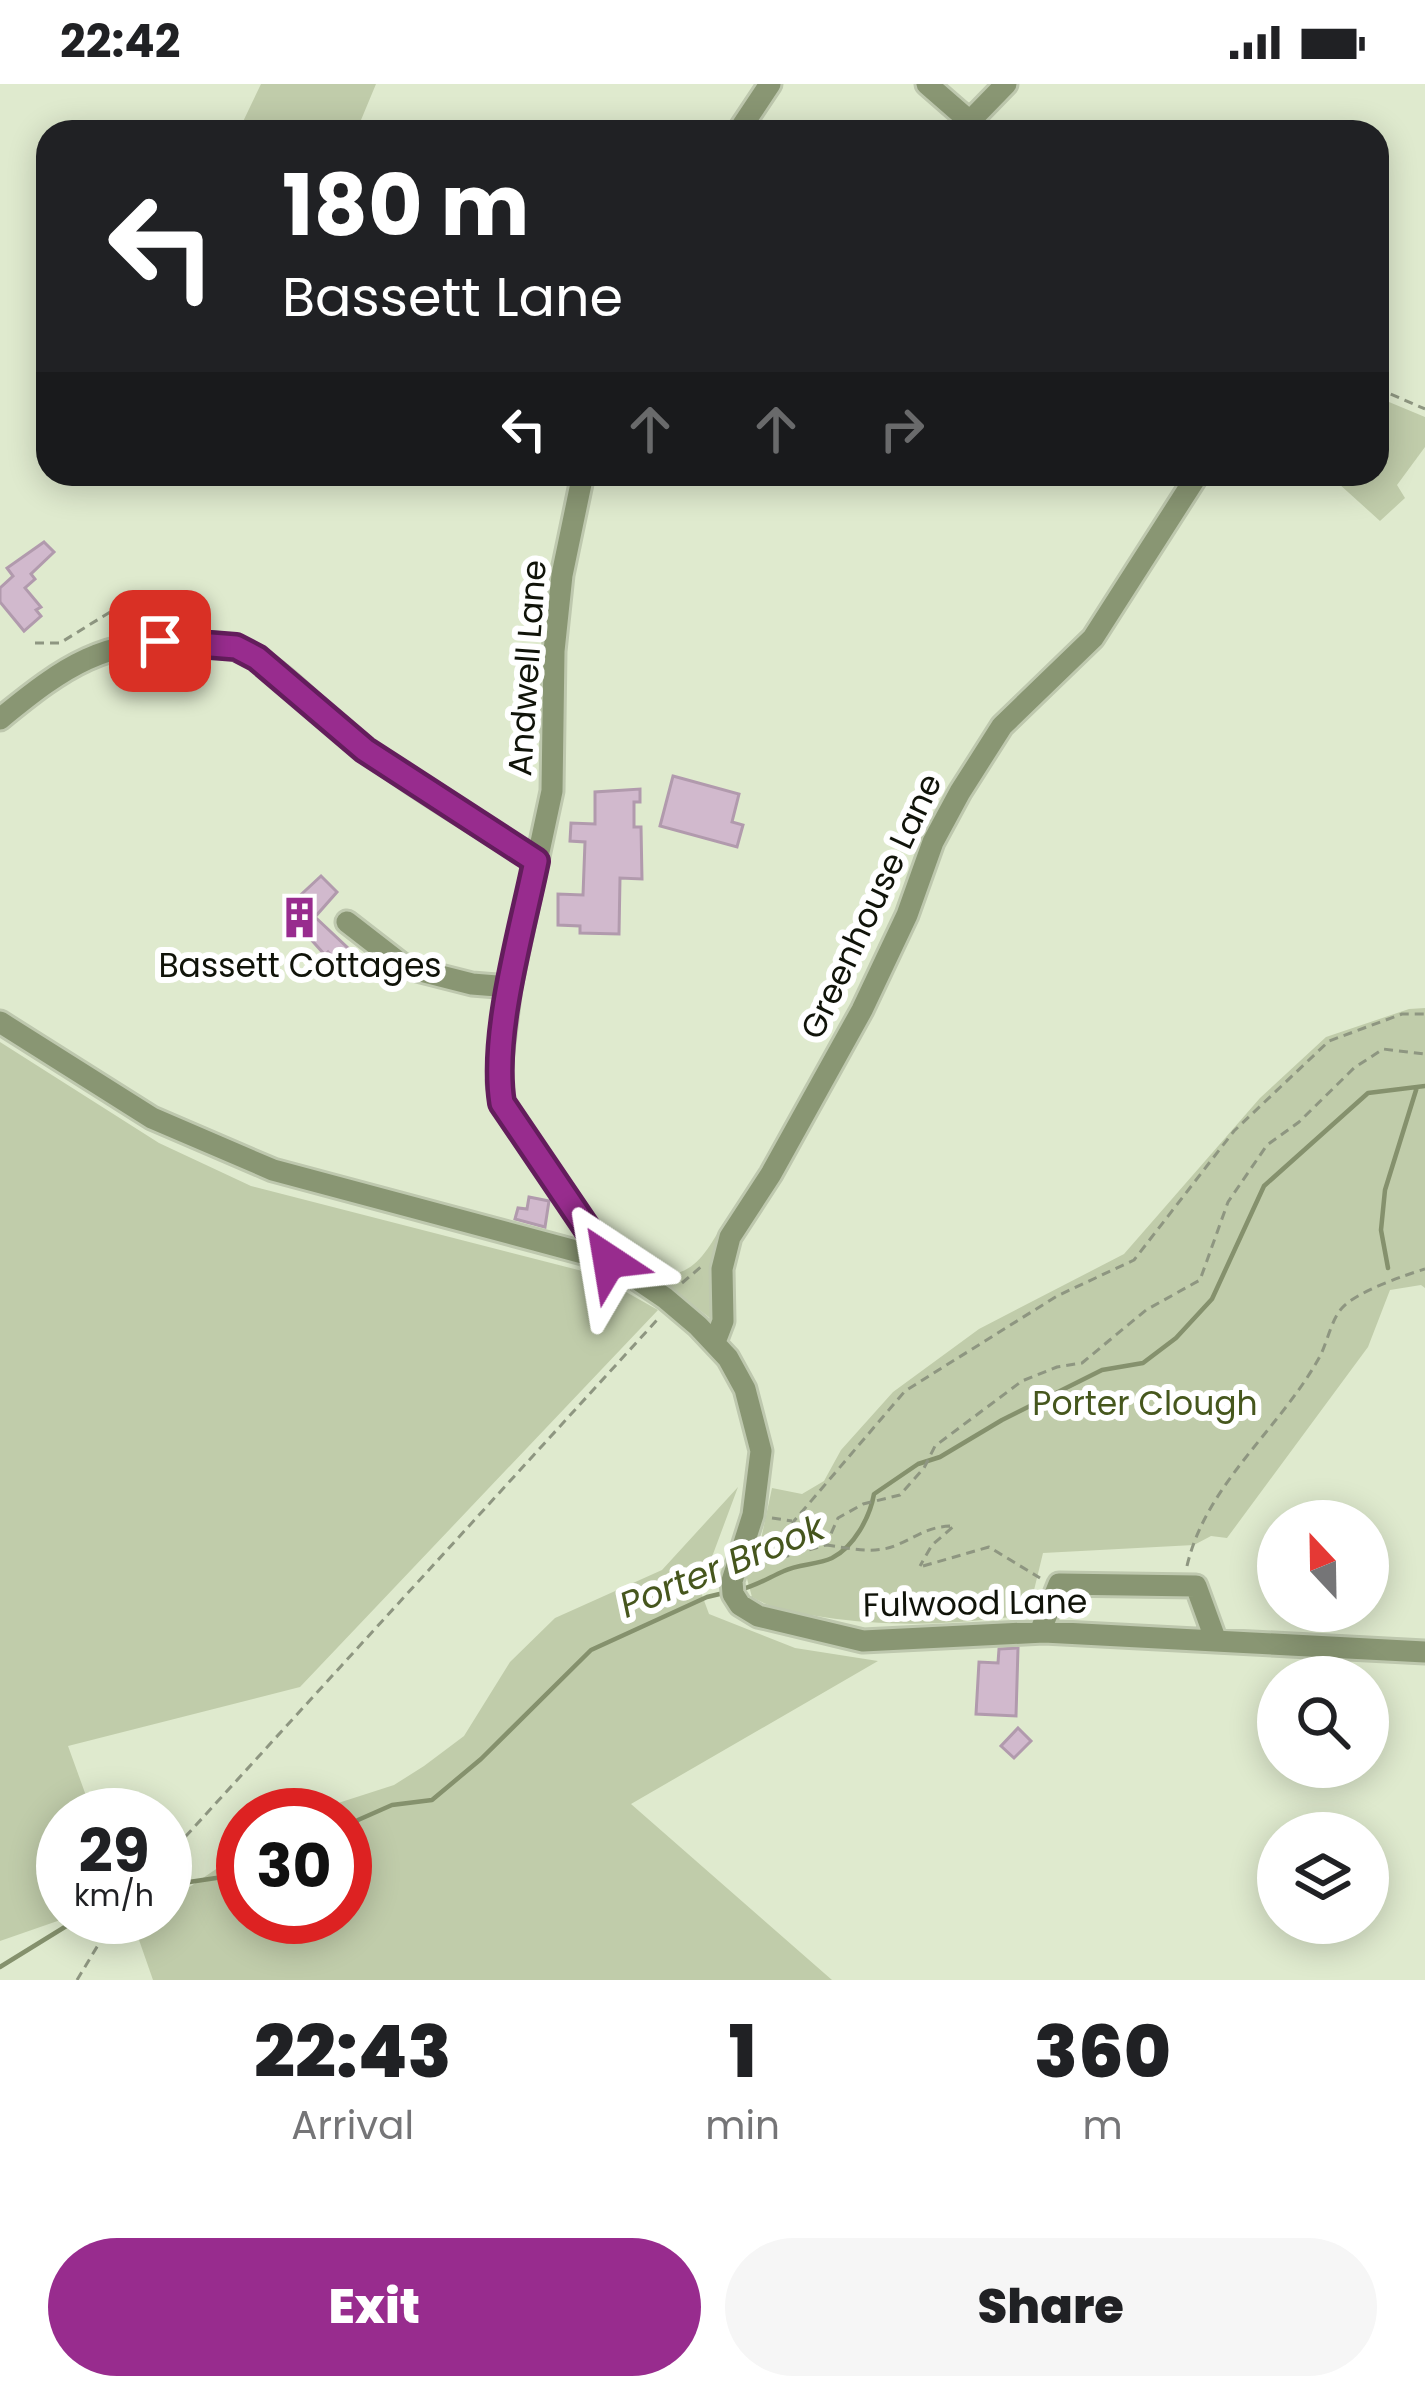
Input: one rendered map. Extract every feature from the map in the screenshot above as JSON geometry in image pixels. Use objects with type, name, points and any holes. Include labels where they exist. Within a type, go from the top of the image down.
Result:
[{"type":"street","points":[[746,120],[770,84]]},
{"type":"street","points":[[927,84],[969,120]]},
{"type":"street","points":[[980,120],[1006,84]]},
{"type":"street","name":"Andwell Lane","points":[[580,486],[562,574],[554,651],[552,791],[510,988],[499,1082],[502,1103],[609,1261]]},
{"type":"street","name":"Greenhouse Lane","points":[[715,1342],[723,1321],[722,1269],[730,1238],[862,1010],[959,792],[1002,726],[1093,638],[1190,486]]},
{"type":"street","points":[[0,719],[61,674],[124,644],[236,647],[257,658],[365,750],[536,861]]},
{"type":"street","points":[[347,922],[405,967],[510,988]]},
{"type":"street","name":"Fulwood Lane","points":[[0,1022],[152,1118],[240,1157],[609,1261],[665,1298],[715,1342],[745,1389],[761,1451],[753,1515],[732,1581],[740,1605],[758,1616],[863,1641],[1040,1632],[1425,1652]]},
{"type":"street","points":[[1040,1632],[1059,1584],[1196,1586],[1216,1641]]},
{"type":"path","points":[[1389,393],[1425,409]]},
{"type":"path","points":[[35,643],[60,643],[115,609],[143,604],[179,616],[203,643]]},
{"type":"path","points":[[1059,1584],[1040,1579],[989,1547],[920,1566],[932,1544],[954,1526],[930,1526],[895,1546],[868,1552],[826,1545],[766,1562],[794,1521],[905,1390],[1057,1296],[1134,1260],[1234,1131],[1329,1041],[1402,1014],[1425,1014]]},
{"type":"path","points":[[826,1545],[838,1518],[863,1504],[900,1495],[925,1468],[932,1452],[1022,1381],[1082,1363],[1146,1310],[1200,1280],[1228,1202],[1267,1144],[1299,1122],[1354,1068],[1382,1049],[1425,1054]]},
{"type":"path","points":[[192,1830],[651,1328],[665,1298],[707,1262]]},
{"type":"path","points":[[1183,1586],[1194,1537],[1240,1464],[1319,1358],[1342,1308],[1425,1269]]},
{"type":"path","points":[[753,1515],[794,1521]]},
{"type":"path","points":[[76,1980],[98,1944]]},
{"type":"green space","points":[[261,84],[376,84],[361,120],[244,120]]},
{"type":"green space","points":[[1389,402],[1425,417],[1425,447],[1397,485],[1405,498],[1380,521],[1341,486],[1389,486]]},
{"type":"green space","name":"Porter Clough","points":[[1425,1008],[1425,1288],[1390,1290],[1368,1347],[1227,1538],[1211,1536],[1194,1545],[1043,1553],[1028,1615],[876,1623],[795,1612],[752,1597],[746,1575],[760,1544],[772,1488],[802,1494],[824,1481],[841,1450],[893,1392],[979,1329],[1124,1254],[1260,1098],[1326,1037]]},
{"type":"green space","points":[[0,1042],[159,1143],[251,1186],[594,1274],[658,1310],[300,1687],[68,1746],[83,1788],[36,1788],[36,1928],[0,1941]]},
{"type":"green space","points":[[725,1221],[715,1322],[656,1276],[690,1267]]},
{"type":"green space","points":[[738,1487],[703,1581],[709,1614],[795,1648],[878,1661],[631,1804],[832,1980],[153,1980],[140,1944],[192,1944],[192,1885],[216,1869],[216,1944],[372,1944],[372,1792],[394,1785],[464,1736],[510,1662],[555,1618],[662,1570]]},
{"type":"building","points":[[44,542],[54,552],[31,574],[35,579],[25,588],[41,607],[36,610],[41,616],[24,631],[0,602],[0,588],[13,576],[7,568]]},
{"type":"building","points":[[673,776],[739,794],[732,822],[743,825],[737,847],[660,826]]},
{"type":"building","points":[[640,789],[640,802],[634,802],[634,827],[641,827],[642,879],[620,878],[619,934],[580,933],[580,926],[558,925],[558,894],[583,895],[585,842],[570,841],[571,823],[595,824],[595,792]]},
{"type":"building","name":"Bassett Cottages","points":[[321,876],[337,892],[315,917],[349,949],[336,961],[289,915],[297,908],[292,903]]},
{"type":"building","points":[[529,1197],[549,1201],[545,1227],[515,1219],[518,1208],[527,1209]]},
{"type":"building","points":[[1018,1648],[1016,1716],[976,1714],[979,1662],[998,1663],[999,1649]]},
{"type":"building","points":[[1018,1728],[1031,1741],[1014,1758],[1001,1746]]},
{"type":"waterway","name":"Porter Brook","points":[[739,1590],[840,1553],[860,1530],[874,1494],[918,1464],[940,1457],[1102,1370],[1143,1363],[1176,1338],[1212,1299],[1264,1186],[1368,1093],[1425,1086]]},
{"type":"waterway","points":[[1388,1268],[1381,1230],[1385,1190],[1417,1087]]},
{"type":"waterway","name":"Porter Brook","points":[[372,1814],[392,1805],[432,1800],[481,1759],[591,1650],[728,1592]]},
{"type":"waterway","name":"Porter Brook","points":[[192,1882],[216,1878]]},
{"type":"waterway","name":"Porter Brook","points":[[0,1967],[37,1944]]},
{"type":"place","name":"Bassett Cottages","points":[[300,917]]},
{"type":"route","points":[[160,641],[236,647],[257,658],[365,750],[536,861],[510,988],[499,1082],[502,1103],[609,1261]]}]
